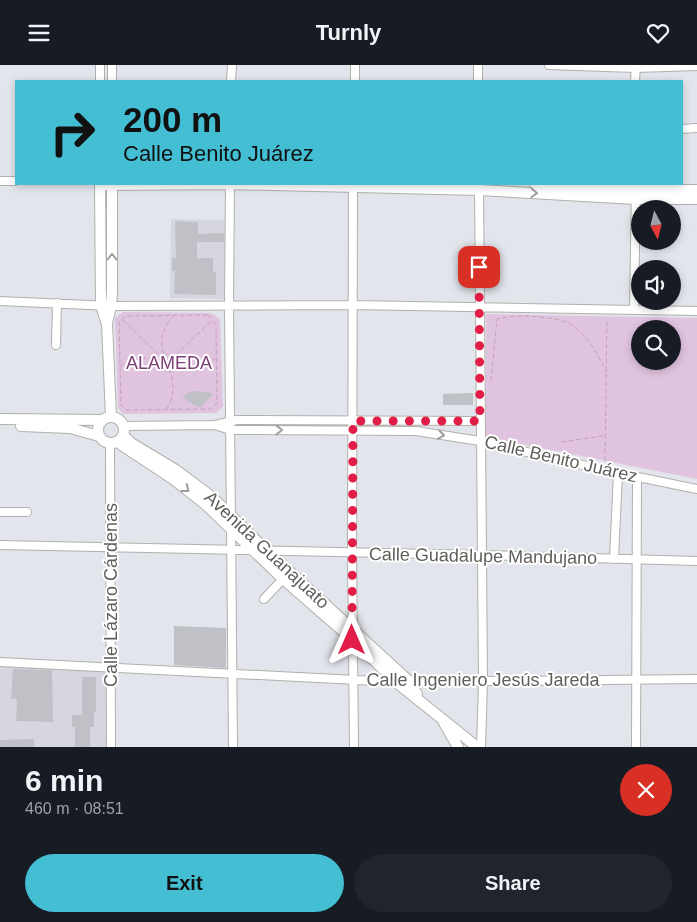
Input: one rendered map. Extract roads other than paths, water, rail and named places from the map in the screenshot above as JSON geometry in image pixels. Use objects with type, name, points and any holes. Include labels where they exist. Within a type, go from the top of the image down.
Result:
[{"type":"street","points":[[100,65],[100,80]]},
{"type":"street","points":[[112,65],[112,80]]},
{"type":"street","points":[[232,65],[232,80]]},
{"type":"street","points":[[355,65],[355,80]]},
{"type":"street","points":[[478,65],[478,80]]},
{"type":"street","points":[[549,65],[697,67]]},
{"type":"street","points":[[636,67],[636,80]]},
{"type":"street","points":[[683,129],[697,128]]},
{"type":"street","points":[[0,181],[15,181]]},
{"type":"street","points":[[99,185],[107,323],[107,419],[98,427],[99,436]]},
{"type":"street","points":[[106,305],[112,185]]},
{"type":"street","points":[[230,185],[229,305],[234,747]]},
{"type":"street","points":[[354,747],[352,640],[353,185],[636,191],[697,190]]},
{"type":"street","points":[[550,185],[636,191],[697,199]]},
{"type":"street","points":[[479,187],[482,747]]},
{"type":"street","points":[[635,260],[636,191]]},
{"type":"street","points":[[0,301],[106,305],[479,306],[631,310]]},
{"type":"street","points":[[56,345],[57,303]]},
{"type":"street","points":[[634,310],[697,311]]},
{"type":"street","points":[[0,419],[70,424],[99,436],[105,442],[118,437],[118,420],[107,419],[70,424],[0,425]]},
{"type":"street","name":"Calle Benito Juárez","points":[[230,426],[237,420],[480,421]]},
{"type":"street","name":"Calle Benito Juárez","points":[[118,437],[215,425],[353,431],[416,431],[480,441],[604,470],[697,489]]},
{"type":"street","name":"Avenida Guanajuato","points":[[118,437],[176,470],[232,515],[268,551],[410,682],[420,700]]},
{"type":"street","name":"Avenida Guanajuato","points":[[118,437],[205,504],[283,579],[396,682],[477,747]]},
{"type":"street","name":"Calle Lázaro Cárdenas","points":[[111,747],[111,547],[118,437]]},
{"type":"street","points":[[614,559],[618,473]]},
{"type":"street","points":[[636,747],[637,477]]},
{"type":"street","points":[[0,512],[26,512]]},
{"type":"street","name":"Calle Guadalupe Mandujano","points":[[0,545],[697,561]]},
{"type":"street","points":[[264,599],[283,579]]},
{"type":"street","name":"Calle Ingeniero Jesús Jareda","points":[[0,662],[354,681],[482,682],[697,679]]},
{"type":"street","points":[[441,717],[458,747]]},
{"type":"park label","name":"ALAMEDA","points":[[169,363]]}]
